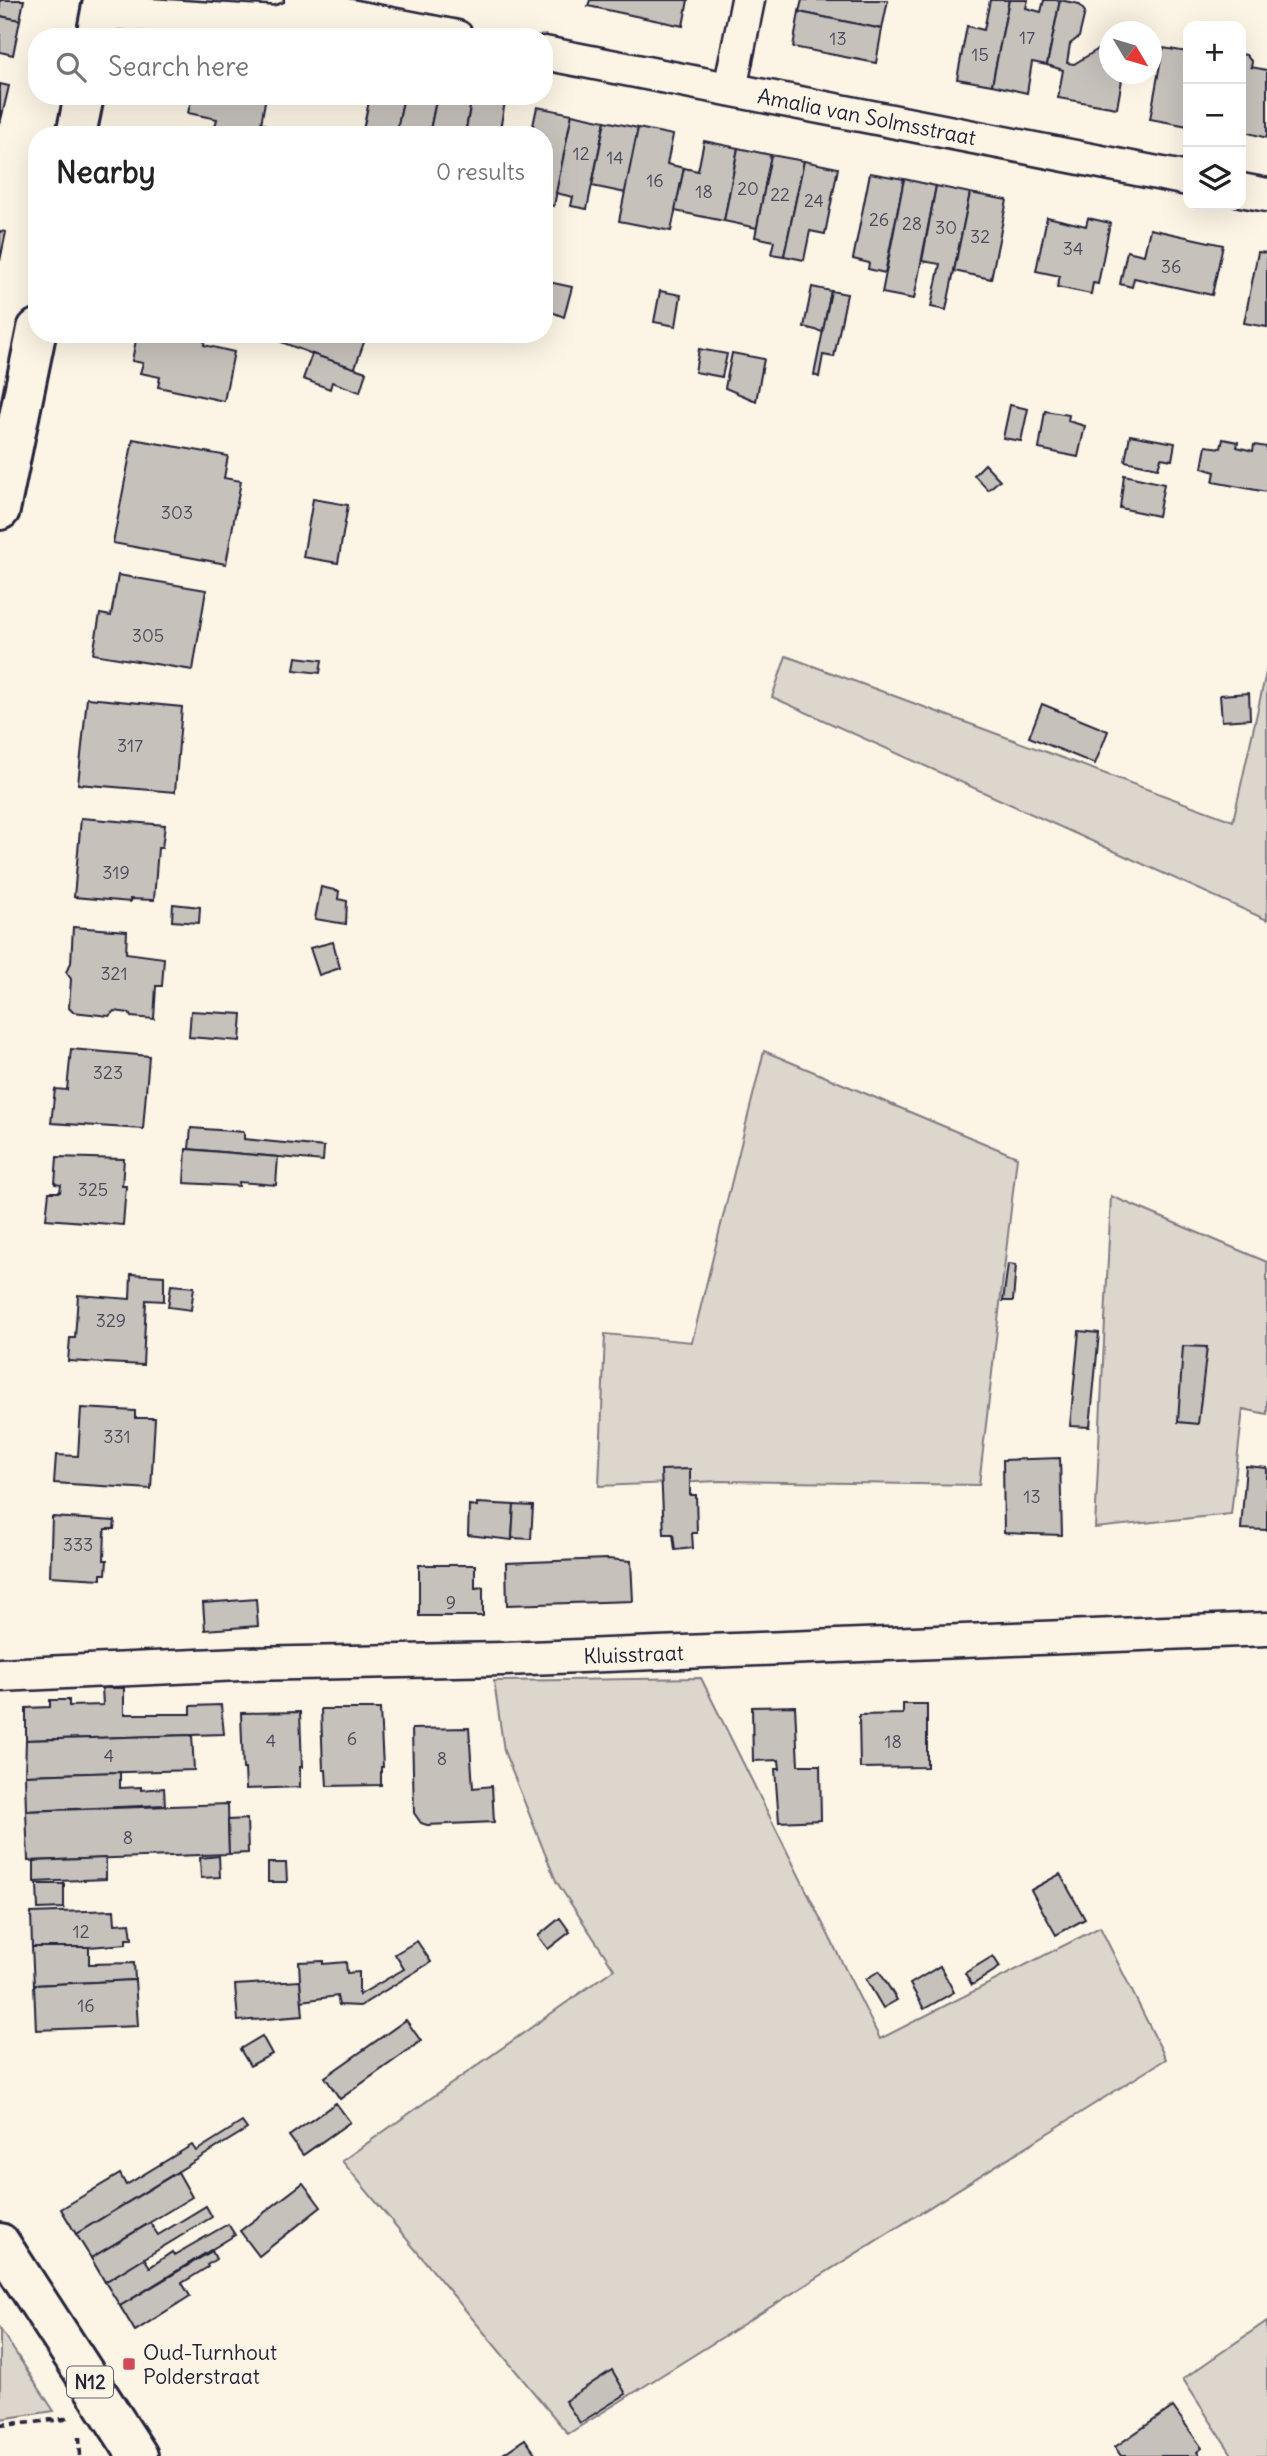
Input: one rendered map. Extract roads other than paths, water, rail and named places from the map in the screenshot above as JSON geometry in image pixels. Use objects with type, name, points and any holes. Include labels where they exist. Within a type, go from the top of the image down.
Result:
[{"type":"main road","points":[[78,126],[82,105]]},
{"type":"main road","points":[[0,510],[34,343]]},
{"type":"main road","name":"N12","points":[[0,2243],[138,2456]]},
{"type":"street","points":[[730,89],[748,0]]},
{"type":"street","points":[[100,16],[277,23],[308,5],[415,28]]},
{"type":"street","name":"Amalia van Solmsstraat","points":[[553,55],[1183,178]]},
{"type":"street","points":[[1246,191],[1267,195]]},
{"type":"street","name":"Kluisstraat","points":[[0,1675],[240,1664],[503,1659],[1267,1629]]},
{"type":"place","name":"Oud-Turnhout Polderstraat","points":[[129,2364]]}]
